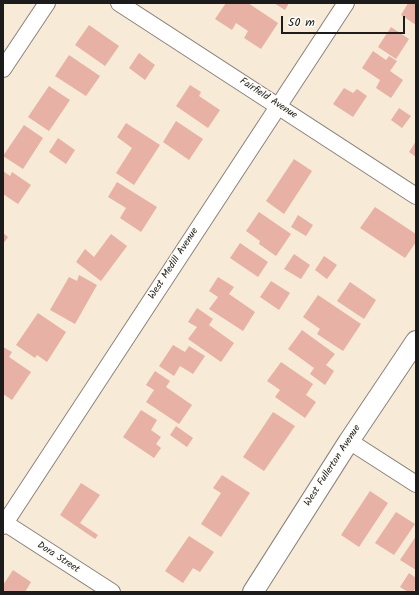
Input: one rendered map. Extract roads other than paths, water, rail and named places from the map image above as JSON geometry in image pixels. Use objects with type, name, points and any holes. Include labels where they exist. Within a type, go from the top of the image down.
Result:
[{"type":"street","points":[[3,69],[47,3]]},
{"type":"street","name":"Fairfield Avenue","points":[[119,3],[416,196]]},
{"type":"street","name":"West Medill Avenue","points":[[4,524],[346,3]]},
{"type":"street","name":"West Fullerton Avenue","points":[[253,592],[349,441],[416,341]]},
{"type":"street","points":[[349,441],[416,484]]},
{"type":"street","name":"Dora Street","points":[[4,524],[112,592]]}]
